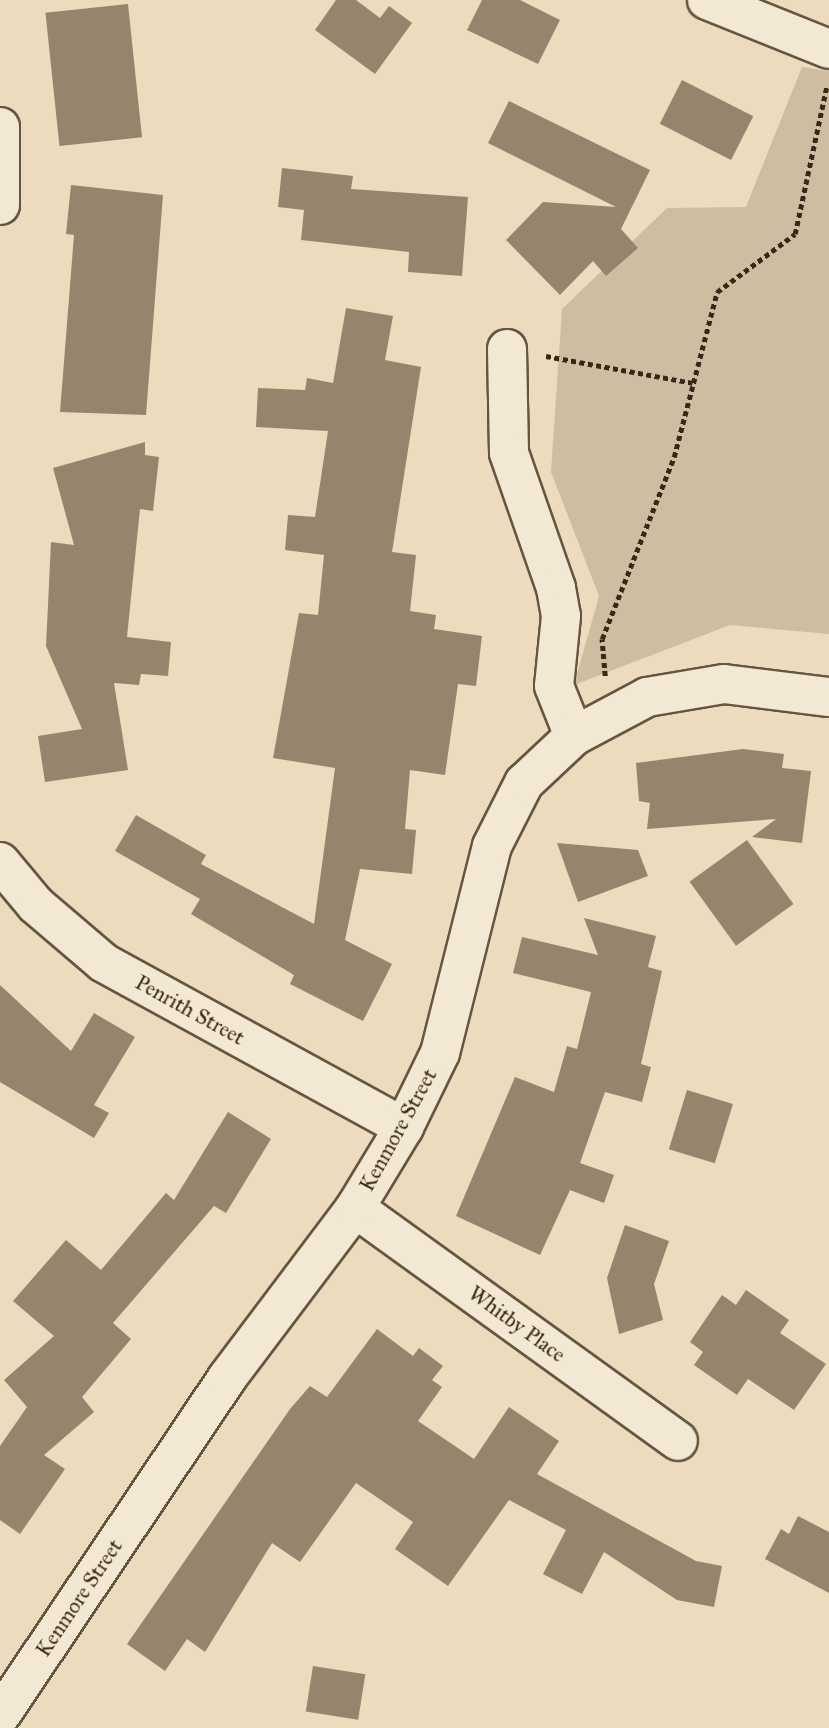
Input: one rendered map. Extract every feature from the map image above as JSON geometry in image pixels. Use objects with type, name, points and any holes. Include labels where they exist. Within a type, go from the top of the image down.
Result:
[{"type":"street","points":[[707,0],[829,49]]},
{"type":"street","points":[[0,127],[0,205]]},
{"type":"street","points":[[507,349],[509,453],[556,588],[561,616],[554,686],[574,736]]},
{"type":"street","name":"Kenmore Street","points":[[0,1716],[227,1378],[355,1208],[404,1126],[440,1053],[502,823],[524,783],[574,736],[607,715],[647,697],[724,684],[829,698]]},
{"type":"street","name":"Penrith Street","points":[[0,862],[36,905],[104,963],[404,1126]]},
{"type":"street","name":"Whitby Place","points":[[355,1208],[678,1441]]},
{"type":"path","points":[[607,715],[603,639],[674,457],[717,292],[795,234],[829,74]]},
{"type":"path","points":[[507,349],[693,383]]},
{"type":"shaded area","points":[[802,67],[829,71],[829,634],[730,625],[574,685],[599,596],[551,472],[562,309],[667,208],[746,207]]},
{"type":"building","points":[[336,0],[356,0],[380,18],[389,6],[412,23],[375,74],[315,30]]},
{"type":"building","points":[[482,0],[520,0],[560,20],[538,64],[467,30]]},
{"type":"building","points":[[128,4],[142,137],[59,146],[45,13]]},
{"type":"building","points":[[682,80],[753,116],[731,160],[660,124]]},
{"type":"building","points":[[509,101],[650,170],[621,229],[638,248],[606,276],[593,261],[560,295],[506,240],[543,202],[616,207],[488,143]]},
{"type":"building","points":[[282,168],[353,176],[351,189],[468,197],[462,276],[408,272],[409,252],[301,240],[304,210],[278,207]]},
{"type":"building","points":[[71,185],[163,195],[146,415],[60,412],[74,235],[66,234]]},
{"type":"building","points":[[346,308],[393,316],[385,360],[421,367],[392,552],[416,555],[410,611],[436,615],[434,629],[482,636],[476,686],[458,684],[445,775],[410,770],[405,829],[416,830],[412,874],[360,869],[345,940],[392,964],[363,1021],[290,984],[294,975],[191,914],[200,899],[115,851],[136,815],[206,855],[201,864],[314,924],[335,768],[273,758],[299,613],[318,615],[324,555],[285,550],[288,515],[315,517],[328,431],[256,427],[258,388],[305,390],[307,378],[333,383]]},
{"type":"building","points":[[145,442],[145,455],[159,457],[153,511],[140,509],[127,637],[171,642],[168,676],[141,674],[139,685],[114,683],[128,770],[45,782],[38,736],[82,729],[46,646],[51,542],[74,545],[53,468]]},
{"type":"building","points":[[743,749],[784,754],[782,768],[811,771],[802,843],[752,837],[776,819],[647,829],[650,803],[639,801],[636,763]]},
{"type":"building","points":[[747,840],[793,904],[736,946],[690,882]]},
{"type":"building","points":[[557,843],[638,850],[648,876],[578,902]]},
{"type":"building","points":[[584,918],[656,936],[648,967],[662,971],[641,1064],[651,1067],[642,1102],[605,1092],[580,1163],[614,1175],[604,1203],[570,1190],[540,1255],[456,1216],[515,1077],[554,1092],[567,1046],[577,1049],[591,992],[513,973],[522,937],[598,955]]},
{"type":"building","points":[[0,985],[71,1051],[94,1013],[135,1037],[94,1105],[109,1113],[94,1138],[0,1082]]},
{"type":"building","points":[[687,1090],[733,1104],[715,1163],[669,1149]]},
{"type":"building","points":[[228,1112],[271,1139],[226,1213],[214,1206],[113,1323],[131,1339],[82,1397],[94,1412],[44,1455],[65,1469],[20,1534],[0,1520],[0,1446],[27,1407],[4,1380],[54,1336],[13,1301],[66,1240],[101,1270],[166,1193],[174,1200]]},
{"type":"building","points":[[625,1225],[669,1241],[654,1284],[663,1320],[619,1334],[607,1278]]},
{"type":"building","points":[[746,1290],[789,1320],[780,1333],[826,1364],[794,1410],[748,1379],[737,1395],[694,1365],[703,1352],[690,1342],[722,1295],[736,1305]]},
{"type":"building","points":[[377,1329],[413,1356],[419,1348],[443,1366],[432,1380],[442,1387],[418,1421],[474,1459],[509,1407],[559,1441],[537,1474],[696,1561],[722,1566],[714,1607],[677,1600],[604,1552],[582,1594],[543,1574],[566,1530],[509,1500],[448,1586],[395,1549],[413,1522],[356,1483],[300,1562],[272,1543],[205,1652],[187,1639],[165,1671],[127,1644],[290,1409],[310,1386],[327,1397]]},
{"type":"building","points":[[798,1516],[829,1532],[829,1593],[765,1559],[781,1529],[789,1534]]},
{"type":"building","points":[[313,1666],[365,1674],[358,1720],[306,1711]]}]
